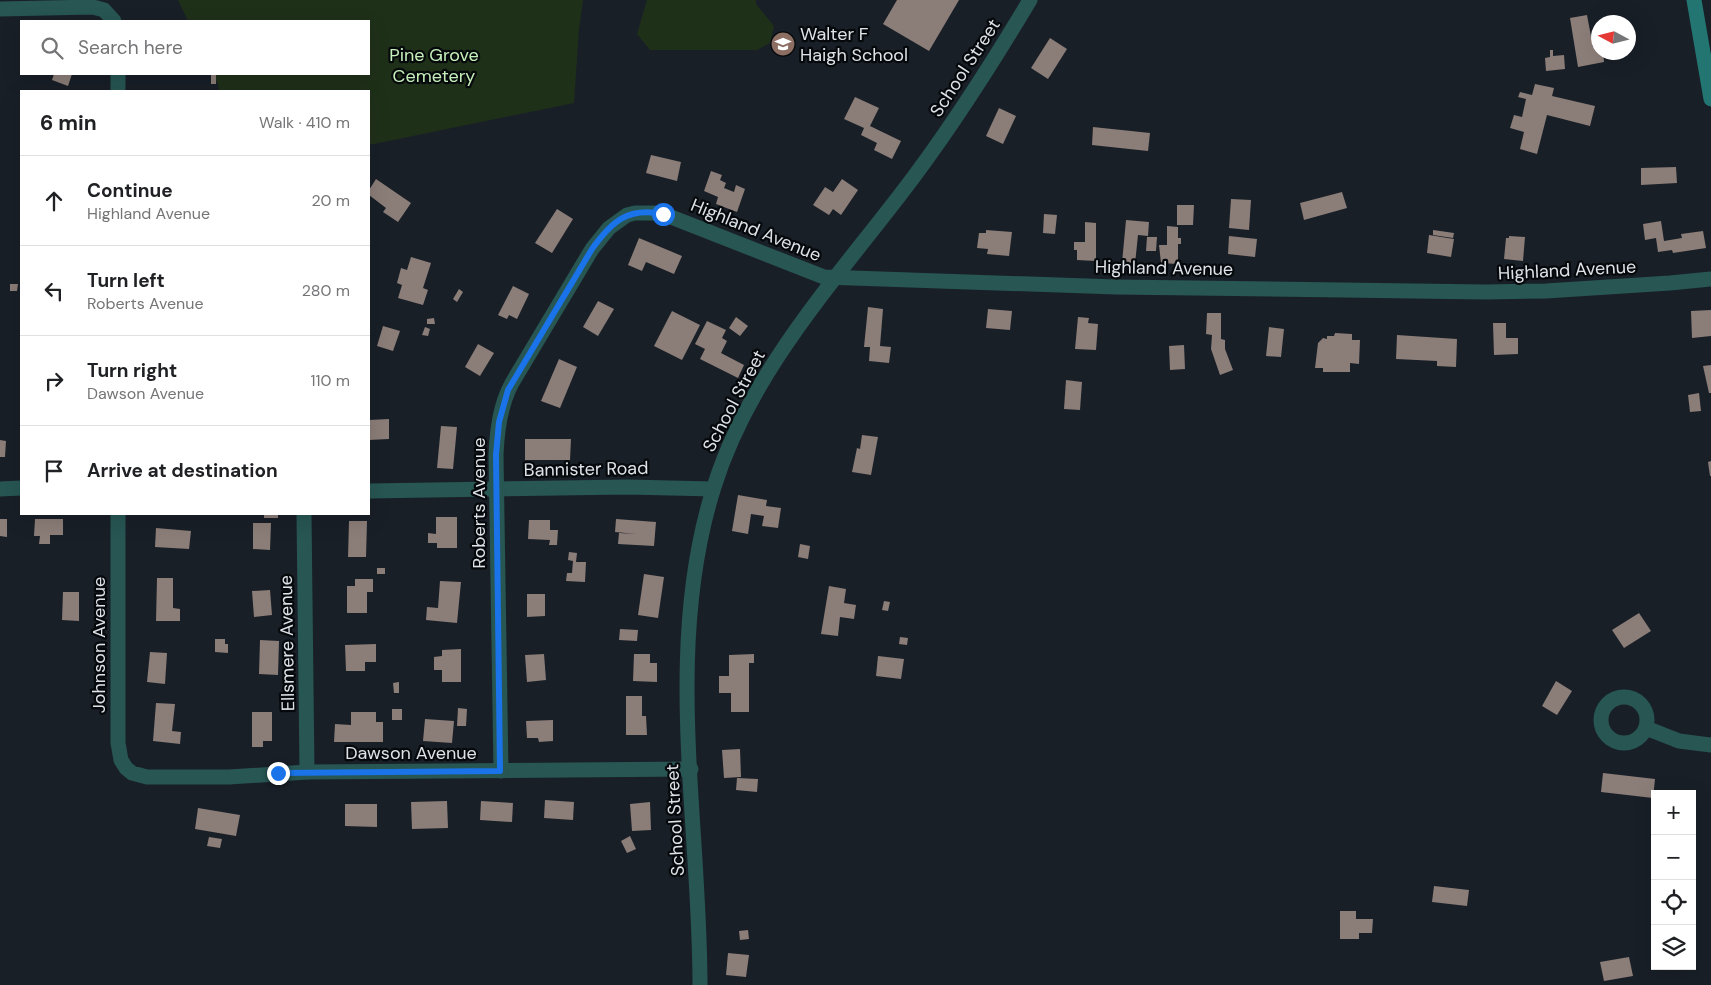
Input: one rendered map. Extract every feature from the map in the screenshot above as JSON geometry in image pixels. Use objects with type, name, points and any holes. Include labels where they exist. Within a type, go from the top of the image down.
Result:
[{"type":"main road","points":[[1694,0],[1711,99]]},
{"type":"street","name":"School Street","points":[[700,985],[688,699],[691,611],[698,554],[713,490],[722,463],[754,398],[802,321],[945,134],[1030,0]]},
{"type":"street","points":[[0,9],[86,6],[109,16]]},
{"type":"street","points":[[118,75],[118,90]]},
{"type":"street","name":"Highland Avenue","points":[[627,215],[645,212],[671,217],[824,277],[1116,286],[1476,292],[1546,291],[1711,279]]},
{"type":"street","name":"Roberts Avenue","points":[[500,771],[496,438],[500,414],[508,390],[592,249],[609,228],[627,215]]},
{"type":"street","name":"Bannister Road","points":[[370,491],[657,487],[713,490]]},
{"type":"street","points":[[0,489],[20,488]]},
{"type":"street","name":"Johnson Avenue","points":[[118,515],[118,743],[121,760],[132,773]]},
{"type":"street","name":"Ellsmere Avenue","points":[[304,515],[307,772]]},
{"type":"street","points":[[1646,728],[1679,741],[1711,745]]},
{"type":"street","name":"Dawson Avenue","points":[[132,773],[147,777],[229,777],[307,772],[691,769]]},
{"type":"green space","name":"Pine Grove Cemetery","points":[[178,0],[583,0],[574,103],[370,145],[370,90],[219,90],[214,75],[370,75],[370,20],[188,20]]},
{"type":"green space","points":[[647,0],[756,0],[756,4],[774,26],[770,43],[757,50],[650,50],[637,34]]},
{"type":"building","points":[[897,0],[959,0],[929,51],[883,24]]},
{"type":"building","points":[[1587,15],[1591,36],[1591,60],[1604,60],[1604,62],[1578,67],[1570,18]]},
{"type":"building","points":[[1050,38],[1067,49],[1048,79],[1031,68]]},
{"type":"building","points":[[1550,50],[1553,50],[1553,56],[1564,55],[1565,69],[1546,71],[1545,58],[1550,57]]},
{"type":"building","points":[[54,75],[72,75],[68,86],[52,80]]},
{"type":"building","points":[[211,75],[216,75],[216,84],[211,84]]},
{"type":"building","points":[[1535,84],[1554,88],[1552,96],[1595,106],[1590,126],[1547,115],[1537,154],[1520,149],[1524,132],[1510,128],[1514,115],[1522,117],[1526,99],[1518,97],[1520,92],[1532,95]]},
{"type":"building","points":[[855,97],[879,108],[870,126],[901,141],[892,159],[874,150],[877,143],[861,135],[864,128],[844,119]]},
{"type":"building","points":[[999,108],[1016,116],[1003,144],[986,136]]},
{"type":"building","points":[[1093,127],[1150,133],[1148,151],[1092,145]]},
{"type":"building","points":[[651,155],[681,162],[677,181],[646,173]]},
{"type":"building","points":[[1676,167],[1677,183],[1641,185],[1641,168]]},
{"type":"building","points":[[711,171],[722,175],[720,180],[726,183],[724,188],[734,192],[736,185],[745,189],[737,212],[716,204],[718,197],[704,191]]},
{"type":"building","points":[[376,179],[411,203],[398,222],[383,212],[386,208],[370,196],[370,188]]},
{"type":"building","points":[[842,179],[858,190],[841,215],[833,209],[829,215],[813,205],[825,187],[833,192]]},
{"type":"building","points":[[1342,192],[1347,208],[1304,220],[1300,203]]},
{"type":"building","points":[[1231,199],[1251,200],[1249,230],[1229,228]]},
{"type":"building","points":[[1177,205],[1194,205],[1193,225],[1177,225]]},
{"type":"building","points":[[557,209],[573,219],[552,253],[535,243]]},
{"type":"building","points":[[1044,214],[1057,215],[1055,234],[1043,233]]},
{"type":"building","points":[[1126,220],[1149,222],[1148,236],[1138,235],[1135,264],[1122,263]]},
{"type":"building","points":[[1661,221],[1664,241],[1682,238],[1681,234],[1703,231],[1706,248],[1673,253],[1672,250],[1658,252],[1656,238],[1645,240],[1643,224]]},
{"type":"building","points":[[1085,222],[1096,223],[1096,261],[1077,260],[1077,250],[1074,250],[1074,242],[1085,242]]},
{"type":"building","points":[[1167,226],[1178,227],[1178,238],[1181,238],[1181,244],[1178,244],[1178,264],[1161,263],[1159,245],[1167,245]]},
{"type":"building","points":[[986,230],[1012,232],[1009,256],[987,254],[988,249],[977,248],[979,233],[986,233]]},
{"type":"building","points":[[1433,230],[1454,233],[1453,238],[1433,235]]},
{"type":"building","points":[[1429,235],[1454,239],[1451,257],[1427,253]]},
{"type":"building","points":[[1229,236],[1257,239],[1255,257],[1228,254]]},
{"type":"building","points":[[1509,236],[1525,237],[1523,261],[1504,259],[1506,238],[1509,238]]},
{"type":"building","points":[[1147,237],[1157,237],[1156,251],[1146,251]]},
{"type":"building","points":[[639,238],[682,256],[674,274],[646,262],[642,271],[628,265]]},
{"type":"building","points":[[411,257],[431,263],[423,288],[428,290],[423,305],[398,298],[402,285],[397,283],[401,268],[407,270]]},
{"type":"building","points":[[10,284],[18,284],[17,291],[10,291]]},
{"type":"building","points":[[513,286],[529,294],[517,319],[509,315],[507,319],[498,315]]},
{"type":"building","points":[[459,289],[463,292],[457,302],[453,299]]},
{"type":"building","points":[[598,301],[614,309],[598,336],[583,327]]},
{"type":"building","points":[[868,307],[883,309],[880,346],[891,347],[889,363],[869,361],[870,347],[864,347]]},
{"type":"building","points":[[988,309],[1012,311],[1010,330],[986,328]]},
{"type":"building","points":[[1711,310],[1711,336],[1692,338],[1691,311]]},
{"type":"building","points":[[672,311],[700,325],[682,360],[654,346]]},
{"type":"building","points":[[1207,313],[1221,313],[1221,339],[1225,340],[1225,349],[1233,370],[1220,375],[1211,349],[1212,335],[1206,334]]},
{"type":"building","points":[[736,317],[748,326],[740,336],[729,328]]},
{"type":"building","points":[[1078,317],[1089,318],[1088,323],[1098,324],[1096,350],[1075,349]]},
{"type":"building","points":[[434,318],[435,324],[427,324],[427,319]]},
{"type":"building","points":[[707,321],[726,330],[722,338],[727,341],[721,353],[744,365],[738,378],[700,359],[705,349],[695,344]]},
{"type":"building","points":[[1493,323],[1506,323],[1506,338],[1518,338],[1518,354],[1494,355]]},
{"type":"building","points":[[383,326],[400,331],[393,351],[377,346]]},
{"type":"building","points":[[425,327],[430,329],[428,336],[422,335]]},
{"type":"building","points":[[1269,327],[1284,329],[1281,357],[1266,356]]},
{"type":"building","points":[[1335,333],[1352,334],[1352,340],[1360,340],[1359,364],[1350,363],[1350,372],[1323,372],[1323,368],[1315,368],[1318,343],[1323,338],[1327,339],[1327,336],[1334,336]]},
{"type":"building","points":[[1397,335],[1457,339],[1456,367],[1437,366],[1437,361],[1396,359]]},
{"type":"building","points":[[478,344],[494,353],[480,376],[465,367]]},
{"type":"building","points":[[1184,345],[1185,369],[1170,370],[1169,346]]},
{"type":"building","points":[[559,359],[577,367],[560,408],[541,401]]},
{"type":"building","points":[[1711,365],[1711,393],[1709,393],[1703,366]]},
{"type":"building","points":[[1066,380],[1082,382],[1080,410],[1064,409]]},
{"type":"building","points":[[1699,393],[1701,411],[1690,412],[1688,395]]},
{"type":"building","points":[[389,419],[389,439],[370,440],[370,420]]},
{"type":"building","points":[[441,426],[457,427],[453,469],[437,468]]},
{"type":"building","points":[[862,435],[878,437],[871,475],[852,472],[857,448],[860,449]]},
{"type":"building","points":[[525,439],[571,439],[570,460],[525,460]]},
{"type":"building","points":[[0,440],[6,441],[5,457],[0,457]]},
{"type":"building","points":[[1711,461],[1711,476],[1710,476],[1708,462]]},
{"type":"building","points":[[738,495],[767,500],[766,506],[781,508],[778,528],[762,526],[764,516],[751,514],[748,534],[732,531]]},
{"type":"building","points":[[264,515],[278,515],[278,518],[264,518]]},
{"type":"building","points":[[436,517],[457,517],[457,548],[437,548],[437,543],[428,543],[428,533],[436,534]]},
{"type":"building","points":[[0,519],[7,519],[7,537],[0,536]]},
{"type":"building","points":[[35,519],[63,519],[63,535],[50,535],[50,544],[39,544],[40,536],[34,536]]},
{"type":"building","points":[[616,519],[656,522],[654,546],[618,544],[619,533],[636,534],[615,532]]},
{"type":"building","points":[[529,520],[550,520],[550,530],[558,530],[557,545],[549,545],[550,540],[528,539]]},
{"type":"building","points":[[349,521],[367,521],[366,557],[348,557]]},
{"type":"building","points":[[253,523],[271,523],[270,550],[253,549]]},
{"type":"building","points":[[156,528],[191,531],[189,549],[155,547]]},
{"type":"building","points":[[800,544],[810,546],[808,559],[798,557]]},
{"type":"building","points":[[569,552],[577,553],[576,562],[586,562],[585,582],[566,581],[567,573],[572,573],[573,561],[568,560]]},
{"type":"building","points":[[377,568],[385,568],[385,574],[377,574]]},
{"type":"building","points":[[644,574],[664,577],[658,618],[638,615]]},
{"type":"building","points":[[157,578],[173,578],[173,608],[180,609],[180,621],[156,621]]},
{"type":"building","points":[[355,579],[373,579],[373,592],[367,592],[367,613],[347,613],[347,586],[355,586]]},
{"type":"building","points":[[440,581],[461,582],[457,623],[426,620],[427,607],[438,608]]},
{"type":"building","points":[[829,586],[846,589],[844,603],[856,605],[854,619],[840,617],[838,636],[821,634]]},
{"type":"building","points":[[270,590],[272,615],[254,617],[252,591]]},
{"type":"building","points":[[63,592],[79,592],[79,621],[62,620]]},
{"type":"building","points":[[527,594],[545,594],[545,616],[527,617]]},
{"type":"building","points":[[884,601],[890,602],[888,611],[882,610]]},
{"type":"building","points":[[1639,613],[1651,631],[1624,648],[1612,630]]},
{"type":"building","points":[[620,629],[638,630],[637,641],[619,640]]},
{"type":"building","points":[[900,637],[908,638],[907,645],[899,644]]},
{"type":"building","points":[[215,639],[225,639],[225,644],[228,644],[228,653],[215,652]]},
{"type":"building","points":[[260,640],[279,641],[278,675],[259,674]]},
{"type":"building","points":[[376,644],[376,662],[365,662],[365,671],[346,671],[345,645]]},
{"type":"building","points":[[461,649],[461,682],[442,682],[442,670],[434,670],[434,657],[442,656],[442,650]]},
{"type":"building","points":[[150,652],[167,653],[165,684],[147,682]]},
{"type":"building","points":[[544,654],[546,680],[527,682],[525,655]]},
{"type":"building","points":[[634,654],[650,654],[650,663],[657,663],[657,682],[633,681]]},
{"type":"building","points":[[754,654],[754,663],[749,663],[749,712],[731,712],[731,693],[719,693],[719,676],[729,676],[729,655]]},
{"type":"building","points":[[878,656],[904,659],[901,679],[876,676]]},
{"type":"building","points":[[1556,681],[1572,691],[1557,715],[1542,706]]},
{"type":"building","points":[[399,682],[399,693],[394,693],[393,683]]},
{"type":"building","points":[[626,696],[642,696],[642,716],[646,716],[647,735],[626,735]]},
{"type":"building","points":[[156,703],[175,704],[172,731],[181,732],[180,744],[153,741]]},
{"type":"building","points":[[458,708],[467,709],[466,726],[457,726]]},
{"type":"building","points":[[392,709],[402,709],[402,720],[392,720]]},
{"type":"building","points":[[252,712],[272,712],[272,741],[263,741],[263,747],[252,747]]},
{"type":"building","points":[[351,712],[376,712],[376,722],[383,722],[383,742],[334,742],[335,724],[351,725]]},
{"type":"building","points":[[425,719],[454,721],[452,743],[423,741]]},
{"type":"building","points":[[553,720],[553,741],[539,742],[538,738],[527,738],[526,721]]},
{"type":"building","points":[[740,749],[741,777],[724,778],[722,750]]},
{"type":"building","points":[[1603,773],[1655,779],[1654,790],[1651,790],[1651,798],[1601,792]]},
{"type":"building","points":[[737,778],[758,779],[757,792],[736,790]]},
{"type":"building","points":[[545,800],[574,802],[573,820],[544,818]]},
{"type":"building","points":[[447,801],[448,828],[412,829],[411,802]]},
{"type":"building","points":[[481,801],[513,803],[512,822],[480,820]]},
{"type":"building","points":[[650,802],[651,830],[632,831],[630,804]]},
{"type":"building","points":[[345,804],[377,804],[377,827],[345,826]]},
{"type":"building","points":[[198,808],[240,815],[236,836],[195,829]]},
{"type":"building","points":[[630,836],[636,849],[627,853],[621,841]]},
{"type":"building","points":[[209,837],[222,839],[220,848],[207,846]]},
{"type":"building","points":[[1434,886],[1469,890],[1467,906],[1432,902]]},
{"type":"building","points":[[1340,911],[1356,911],[1356,919],[1373,919],[1372,933],[1359,933],[1359,939],[1340,939]]},
{"type":"building","points":[[748,930],[749,939],[740,940],[739,931]]},
{"type":"building","points":[[728,953],[749,955],[746,977],[726,975]]},
{"type":"building","points":[[1629,957],[1633,976],[1604,981],[1600,962]]},
{"type":"place","name":"Walter F Haigh School","points":[[783,44]]},
{"type":"route","points":[[278,773],[500,771],[496,438],[502,406],[508,390],[520,369],[592,249],[603,234],[615,222],[627,215],[645,212],[663,214]]}]
